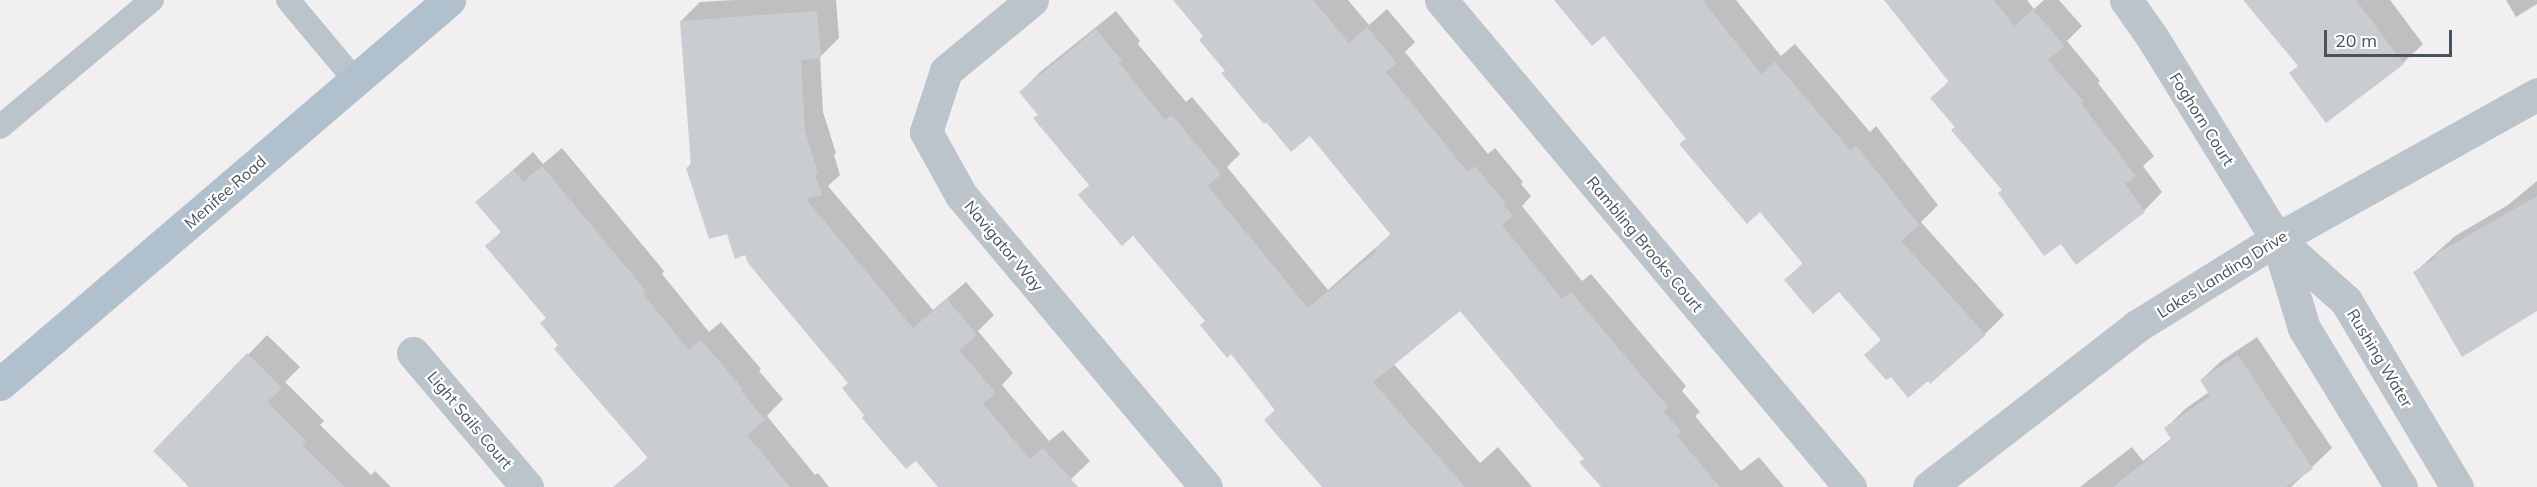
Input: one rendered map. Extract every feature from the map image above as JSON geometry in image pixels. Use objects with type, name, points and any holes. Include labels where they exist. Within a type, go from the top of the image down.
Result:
[{"type":"main road","name":"Menifee Road","points":[[0,384],[449,0]]},
{"type":"street","name":"Navigator Way","points":[[1032,0],[946,71],[926,132],[961,195],[1194,483]]},
{"type":"street","name":"Rambling Brooks Court","points":[[1441,0],[1850,487]]},
{"type":"street","name":"Foghorn Court","points":[[2126,0],[2152,37],[2277,239]]},
{"type":"street","name":"Lakes Landing Drive","points":[[1929,487],[2137,326],[2277,239],[2537,94]]},
{"type":"street","points":[[2277,239],[2304,328],[2400,487]]},
{"type":"street","name":"Rushing Water","points":[[2277,239],[2346,301],[2457,487]]},
{"type":"street","name":"Light Sails Court","points":[[413,353],[527,487]]},
{"type":"lane","points":[[0,127],[152,0]]},
{"type":"lane","points":[[288,0],[355,80]]},
{"type":"building","points":[[1173,0],[1313,0],[1349,43],[1367,27],[1397,63],[1386,72],[1468,172],[1475,166],[1505,202],[1503,204],[1513,216],[1502,225],[1562,299],[1571,292],[1668,407],[1663,411],[1682,432],[1677,436],[1720,487],[1601,487],[1579,462],[1584,459],[1460,311],[1373,382],[1465,487],[1322,487],[1264,420],[1275,410],[1231,354],[1227,358],[1200,325],[1205,321],[1133,236],[1122,246],[1078,195],[1089,185],[1033,118],[1038,115],[1019,92],[1096,29],[1122,61],[1119,63],[1165,120],[1172,115],[1221,174],[1208,186],[1308,308],[1376,252],[1374,249],[1391,235],[1310,136],[1291,152],[1266,122],[1264,124],[1221,73],[1225,71],[1199,40],[1203,36]]},
{"type":"building","points":[[1554,0],[1702,0],[1761,74],[1775,62],[1850,150],[1856,145],[1919,225],[1901,241],[1986,335],[1930,384],[1928,381],[1908,398],[1891,377],[1886,380],[1864,355],[1881,340],[1839,292],[1813,314],[1784,280],[1803,264],[1760,212],[1747,224],[1679,144],[1686,139],[1604,36],[1592,46]]},
{"type":"building","points":[[1884,0],[1994,0],[2014,26],[2033,10],[2065,46],[2048,60],[2083,101],[2081,103],[2136,176],[2125,184],[2145,212],[2076,265],[2061,244],[2044,256],[1998,193],[2002,190],[1951,130],[1955,127],[1930,98],[1949,82]]},
{"type":"building","points":[[2243,0],[2356,0],[2404,64],[2326,123],[2289,73],[2298,66]]},
{"type":"building","points":[[817,11],[821,58],[801,60],[805,131],[822,195],[806,199],[913,328],[947,299],[977,335],[959,350],[996,393],[983,404],[1030,459],[1043,448],[1078,487],[938,487],[916,461],[906,469],[862,418],[864,415],[842,388],[848,383],[748,263],[745,255],[735,259],[727,234],[709,239],[686,168],[691,166],[680,21]]},
{"type":"building","points":[[542,166],[646,291],[643,294],[689,350],[701,340],[743,389],[741,391],[765,420],[747,435],[790,487],[613,487],[648,458],[554,349],[558,345],[540,323],[546,318],[485,246],[501,232],[475,202],[513,170],[523,182]]},
{"type":"building","points":[[2537,196],[2537,311],[2462,357],[2413,272],[2436,258],[2434,255]]},
{"type":"building","points":[[247,353],[282,388],[267,402],[306,441],[302,445],[345,487],[190,487],[153,451]]},
{"type":"building","points":[[2238,355],[2313,469],[2286,487],[2113,487],[2172,440],[2164,428],[2210,396],[2200,380]]}]
